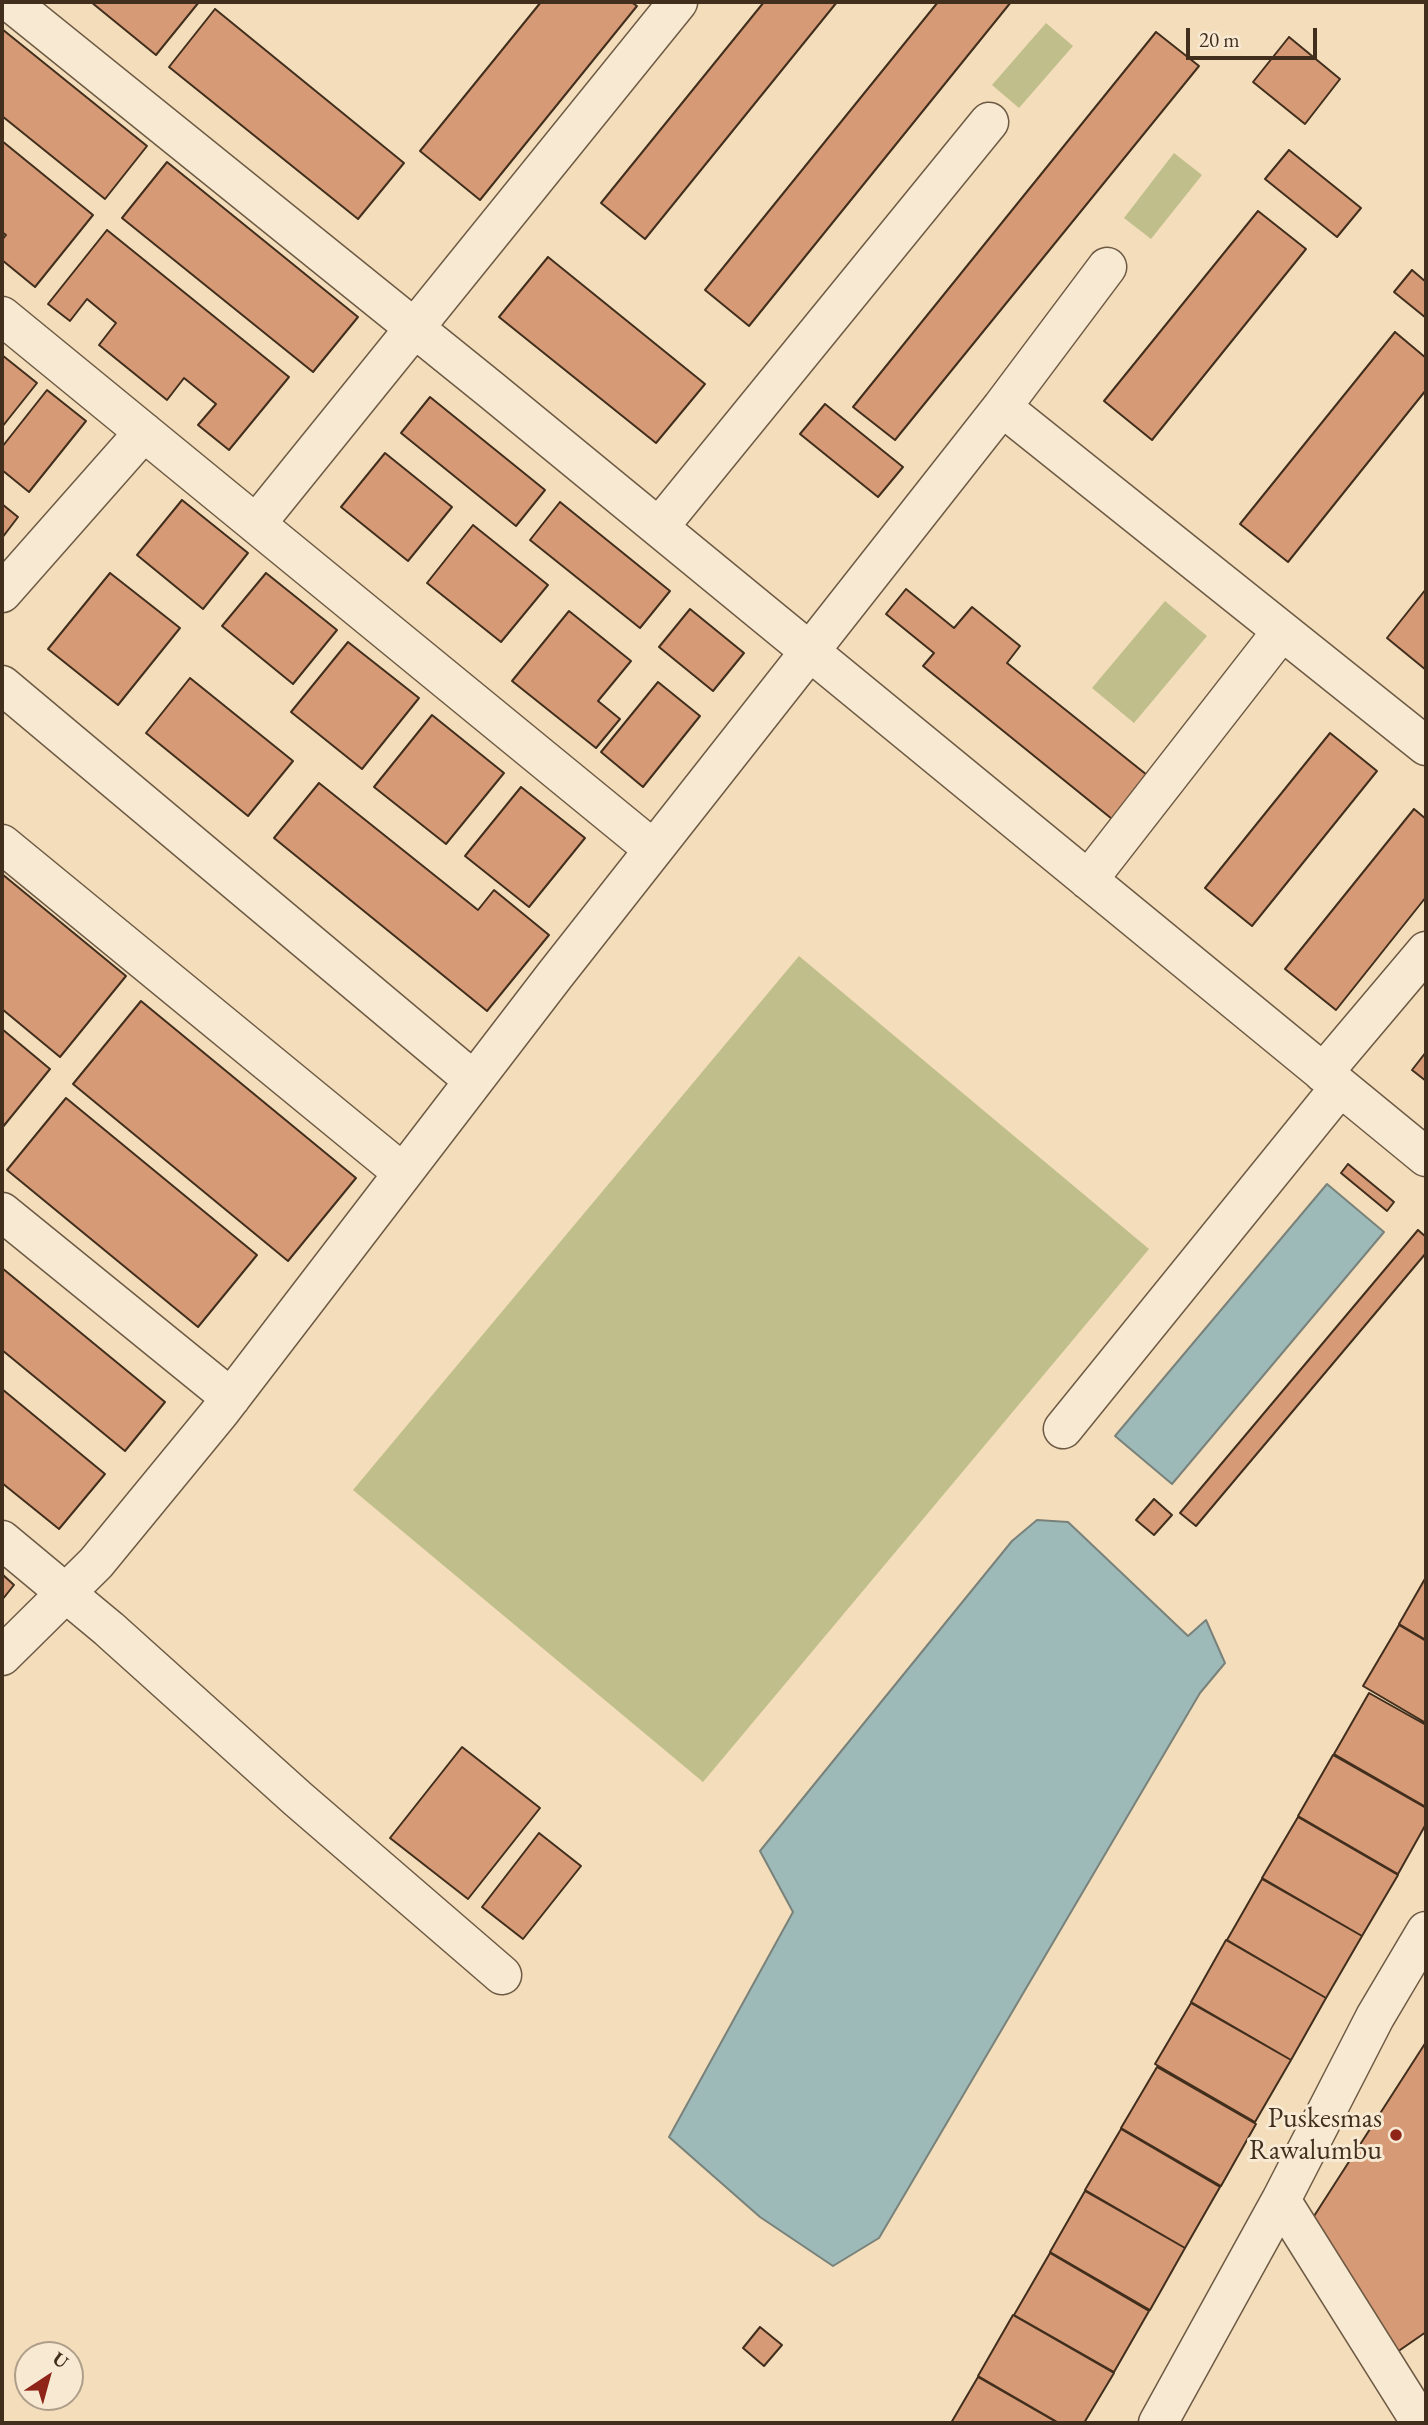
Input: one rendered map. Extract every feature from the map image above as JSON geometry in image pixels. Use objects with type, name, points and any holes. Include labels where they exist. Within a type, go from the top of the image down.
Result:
[{"type":"street","points":[[10,2],[659,527],[1426,1157]]},
{"type":"street","points":[[256,524],[678,2]]},
{"type":"street","points":[[659,527],[989,122]]},
{"type":"street","points":[[2,1656],[96,1563],[231,1398],[473,1080],[1002,407],[1107,267]]},
{"type":"street","points":[[2,316],[653,849]]},
{"type":"street","points":[[1002,407],[1426,746]]},
{"type":"street","points":[[2,593],[144,432]]},
{"type":"street","points":[[1088,880],[1282,631]]},
{"type":"street","points":[[2,685],[473,1080]]},
{"type":"street","points":[[2,844],[403,1172]]},
{"type":"street","points":[[1063,1429],[1332,1080],[1426,951]]},
{"type":"street","points":[[2,1212],[231,1398]]},
{"type":"street","points":[[2,1540],[109,1629],[298,1799],[502,1975]]},
{"type":"street","points":[[1158,2423],[1282,2200],[1375,2017],[1426,1931]]},
{"type":"street","points":[[1282,2200],[1421,2423]]},
{"type":"shaded area","points":[[1046,23],[1073,46],[1019,108],[992,85]]},
{"type":"shaded area","points":[[1174,153],[1202,175],[1151,239],[1124,218]]},
{"type":"shaded area","points":[[1165,601],[1207,636],[1134,723],[1092,688]]},
{"type":"shaded area","points":[[799,956],[1149,1249],[703,1782],[353,1490]]},
{"type":"water","points":[[1327,1184],[1384,1232],[1172,1484],[1115,1436]]},
{"type":"water","points":[[1037,1520],[1068,1522],[1188,1636],[1206,1620],[1225,1663],[1200,1693],[879,2238],[833,2266],[760,2217],[669,2137],[793,1912],[760,1851],[1012,1541]]},
{"type":"building","points":[[91,2],[199,2],[156,55]]},
{"type":"building","points":[[541,2],[631,2],[637,6],[480,200],[420,151]]},
{"type":"building","points":[[764,2],[837,2],[645,239],[601,203]]},
{"type":"building","points":[[938,2],[1011,2],[749,326],[705,290]]},
{"type":"building","points":[[215,9],[404,163],[358,219],[169,67]]},
{"type":"building","points":[[2,29],[147,146],[105,199],[2,116]]},
{"type":"building","points":[[1156,32],[1199,66],[895,440],[853,407]]},
{"type":"building","points":[[1289,37],[1340,79],[1305,124],[1253,82]]},
{"type":"building","points":[[2,141],[93,215],[35,287],[2,260],[2,240],[6,235],[2,232]]},
{"type":"building","points":[[1289,150],[1361,208],[1337,237],[1265,179]]},
{"type":"building","points":[[167,162],[358,317],[313,372],[122,218]]},
{"type":"building","points":[[1258,211],[1306,249],[1152,440],[1104,401]]},
{"type":"building","points":[[107,230],[289,377],[229,450],[198,425],[216,404],[184,378],[167,400],[99,345],[116,323],[87,299],[70,321],[48,304]]},
{"type":"building","points":[[548,257],[705,384],[656,443],[499,317]]},
{"type":"building","points":[[1412,270],[1426,282],[1426,318],[1394,292]]},
{"type":"building","points":[[1395,332],[1426,358],[1426,390],[1288,562],[1240,524]]},
{"type":"building","points":[[2,355],[37,383],[2,427]]},
{"type":"building","points":[[47,390],[86,421],[29,492],[2,470],[2,447]]},
{"type":"building","points":[[430,397],[545,490],[516,526],[401,433]]},
{"type":"building","points":[[825,404],[903,467],[878,497],[800,434]]},
{"type":"building","points":[[385,453],[452,507],[408,561],[341,507]]},
{"type":"building","points":[[182,500],[248,553],[203,609],[137,555]]},
{"type":"building","points":[[560,502],[670,591],[640,628],[530,540]]},
{"type":"building","points":[[2,504],[18,517],[2,538]]},
{"type":"building","points":[[473,525],[548,585],[501,642],[427,583]]},
{"type":"building","points":[[110,573],[180,628],[118,705],[48,649]]},
{"type":"building","points":[[266,573],[337,630],[293,684],[222,626]]},
{"type":"building","points":[[906,589],[954,628],[972,607],[1020,646],[1007,663],[1147,775],[1112,819],[923,666],[934,653],[886,614]]},
{"type":"building","points":[[1426,589],[1426,670],[1387,638]]},
{"type":"building","points":[[690,609],[744,653],[713,691],[659,647]]},
{"type":"building","points":[[569,611],[631,661],[598,701],[620,719],[596,748],[512,681]]},
{"type":"building","points":[[348,642],[419,698],[362,769],[291,712]]},
{"type":"building","points":[[190,678],[293,761],[248,816],[146,733]]},
{"type":"building","points":[[658,682],[700,716],[643,787],[601,752]]},
{"type":"building","points":[[432,715],[504,773],[446,844],[374,787]]},
{"type":"building","points":[[1330,733],[1377,771],[1252,926],[1205,888]]},
{"type":"building","points":[[319,783],[478,910],[494,890],[549,935],[487,1011],[274,838]]},
{"type":"building","points":[[521,787],[585,838],[529,907],[465,856]]},
{"type":"building","points":[[1414,809],[1426,819],[1426,897],[1336,1010],[1285,969]]},
{"type":"building","points":[[2,874],[126,976],[60,1057],[2,1009]]},
{"type":"building","points":[[141,1001],[356,1178],[288,1261],[73,1084]]},
{"type":"building","points":[[2,1029],[50,1069],[2,1128]]},
{"type":"building","points":[[1426,1052],[1426,1081],[1412,1070]]},
{"type":"building","points":[[66,1098],[257,1255],[198,1327],[7,1170]]},
{"type":"building","points":[[1348,1164],[1394,1202],[1387,1211],[1341,1173]]},
{"type":"building","points":[[1418,1230],[1426,1237],[1426,1253],[1196,1526],[1180,1513]]},
{"type":"building","points":[[2,1268],[165,1402],[125,1451],[2,1350]]},
{"type":"building","points":[[2,1389],[105,1474],[59,1529],[2,1483]]},
{"type":"building","points":[[1154,1499],[1172,1515],[1154,1535],[1136,1520]]},
{"type":"building","points":[[2,1574],[14,1585],[2,1600]]},
{"type":"building","points":[[1426,1577],[1426,1640],[1399,1624]]},
{"type":"building","points":[[1399,1625],[1426,1641],[1426,1723],[1363,1686]]},
{"type":"building","points":[[1369,1693],[1426,1725],[1426,1807],[1334,1754]]},
{"type":"building","points":[[462,1747],[540,1808],[468,1899],[390,1838]]},
{"type":"building","points":[[1333,1755],[1426,1808],[1426,1824],[1398,1874],[1298,1816]]},
{"type":"building","points":[[1298,1817],[1398,1875],[1362,1936],[1262,1878]]},
{"type":"building","points":[[539,1833],[581,1866],[523,1939],[482,1907]]},
{"type":"building","points":[[1262,1879],[1362,1936],[1326,1998],[1227,1940]]},
{"type":"building","points":[[1226,1940],[1326,1998],[1291,2060],[1191,2002]]},
{"type":"building","points":[[1191,2003],[1291,2060],[1255,2122],[1155,2064]]},
{"type":"building","name":"Puskesmas Rawalumbu","points":[[1426,2042],[1426,2332],[1387,2359],[1307,2227]]},
{"type":"building","points":[[1157,2067],[1256,2124],[1221,2186],[1121,2128]]},
{"type":"building","points":[[1121,2129],[1220,2187],[1185,2248],[1085,2190]]},
{"type":"building","points":[[1085,2191],[1185,2248],[1150,2310],[1050,2252]]},
{"type":"building","points":[[1050,2253],[1149,2311],[1114,2372],[1014,2315]]},
{"type":"building","points":[[1013,2315],[1114,2373],[1084,2423],[1059,2423],[978,2376]]},
{"type":"building","points":[[760,2327],[782,2345],[764,2366],[743,2348]]},
{"type":"building","points":[[978,2377],[1058,2423],[951,2423]]},
{"type":"place","name":"Puskesmas Rawalumbu","points":[[1396,2135]]}]
